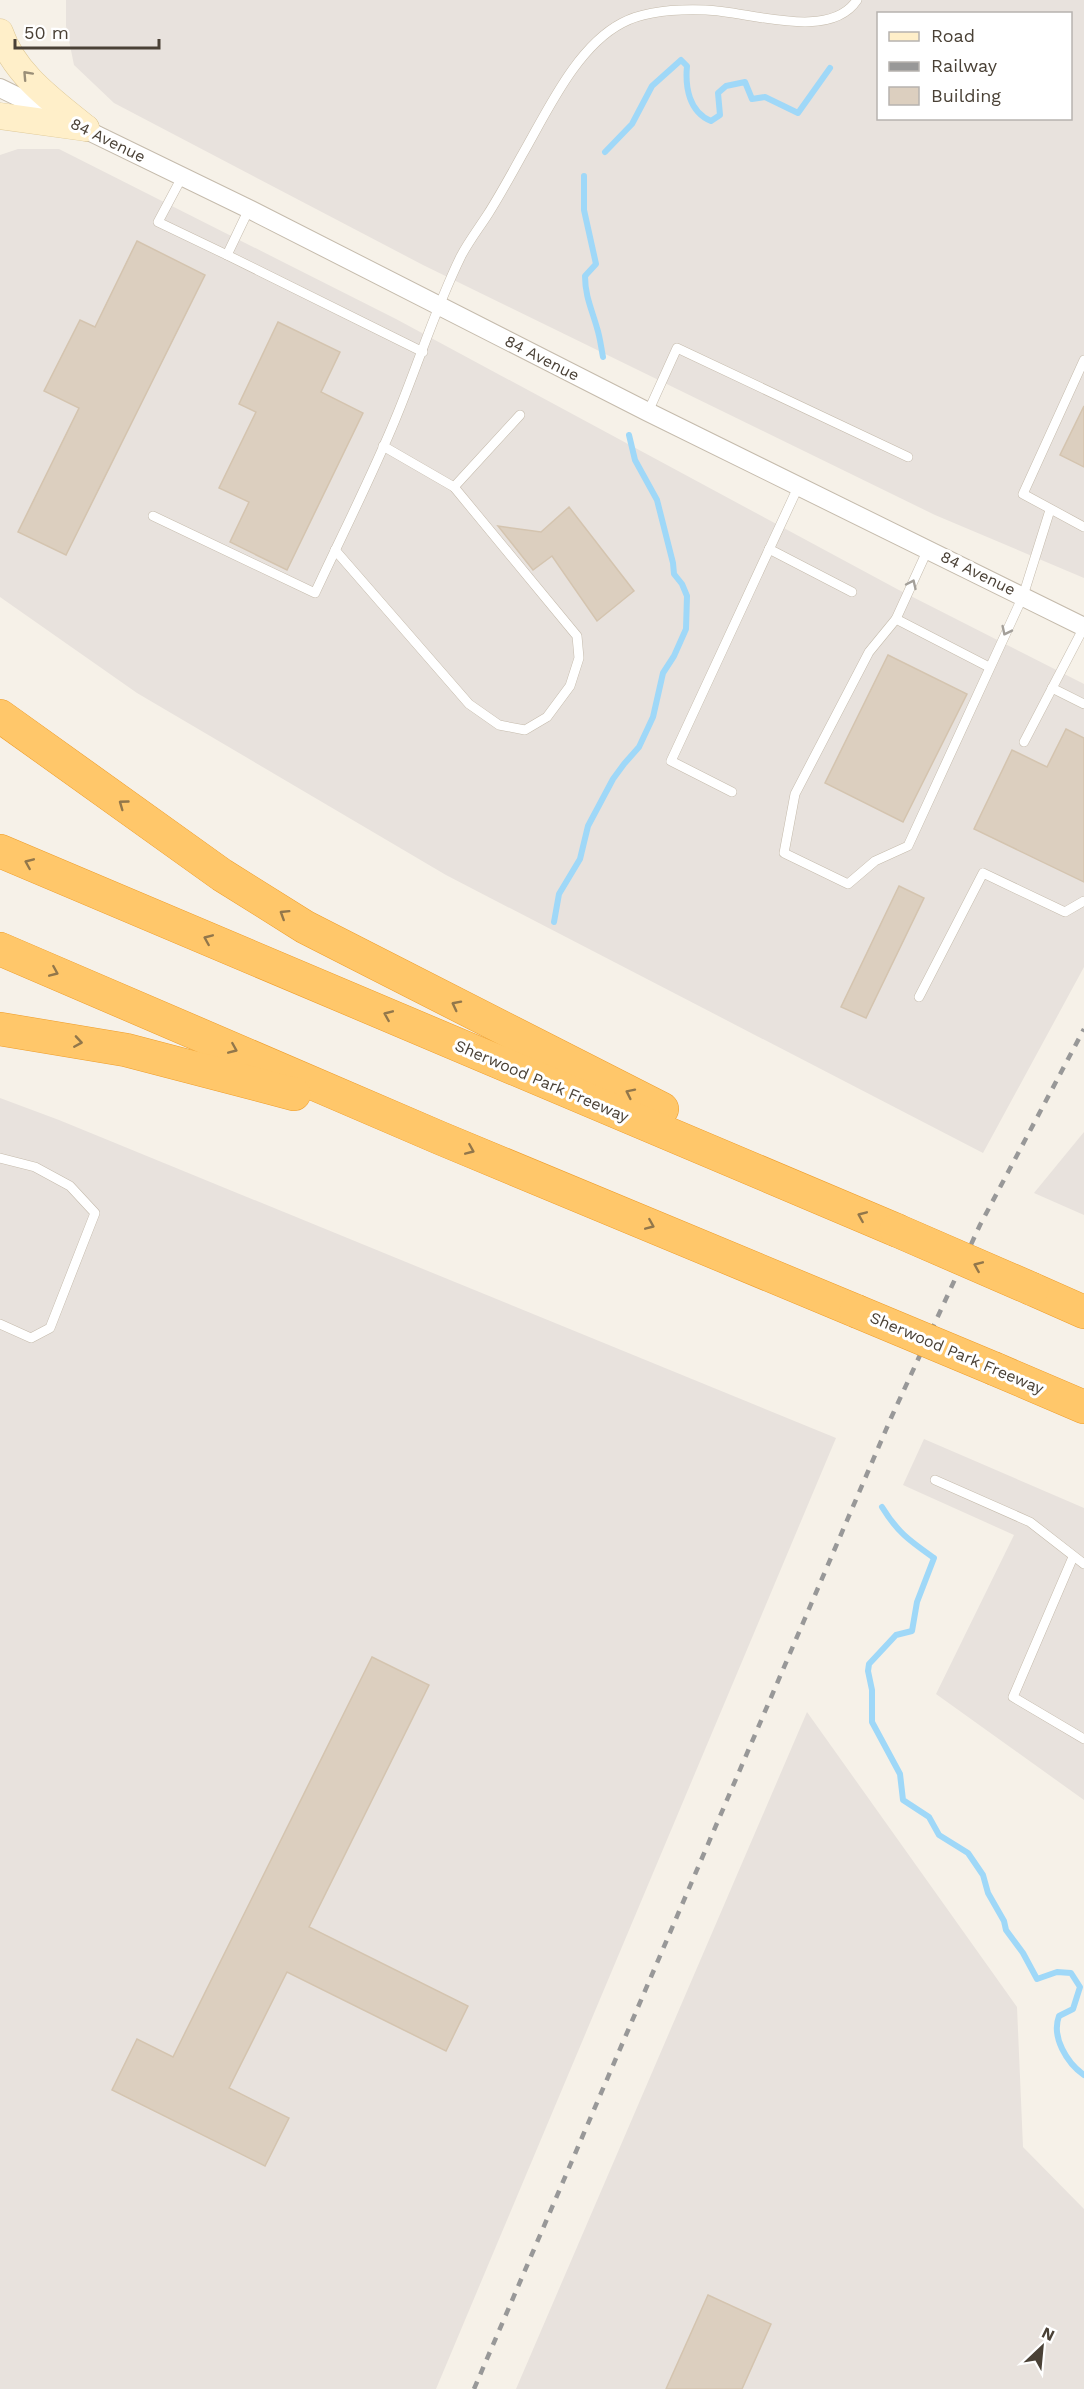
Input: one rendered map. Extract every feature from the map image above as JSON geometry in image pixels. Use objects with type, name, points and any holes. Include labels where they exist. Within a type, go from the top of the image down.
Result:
[{"type":"highway","points":[[0,716],[222,875],[305,927],[547,1052],[679,1117],[829,1202]]},
{"type":"highway","name":"Sherwood Park Freeway","points":[[0,851],[896,1230],[1084,1312]]},
{"type":"highway","name":"Sherwood Park Freeway","points":[[0,949],[440,1138],[1084,1407]]},
{"type":"highway","points":[[0,1029],[126,1050],[269,1087],[440,1138]]},
{"type":"main road","points":[[0,32],[12,59],[29,78],[86,128]]},
{"type":"main road","points":[[0,116],[86,128]]},
{"type":"street","name":"84 Avenue","points":[[0,88],[249,209],[648,412],[1084,627]]},
{"type":"lane","points":[[153,516],[315,593],[383,446],[423,352],[438,306],[462,254],[554,99],[578,63],[607,34],[622,23],[640,17],[676,11],[708,10],[816,22],[839,16],[857,0]]},
{"type":"lane","points":[[182,177],[158,222],[423,352]]},
{"type":"lane","points":[[227,255],[249,209]]},
{"type":"lane","points":[[648,412],[677,348],[908,458]]},
{"type":"lane","points":[[1084,360],[1023,494],[1084,527]]},
{"type":"lane","points":[[454,487],[520,415]]},
{"type":"lane","points":[[335,550],[469,704],[499,726],[525,730],[547,717],[570,686],[579,658],[576,636],[454,487],[383,446]]},
{"type":"lane","points":[[732,792],[671,761],[799,485]]},
{"type":"lane","points":[[928,549],[896,619],[869,652],[795,794],[784,853],[848,884],[875,861],[908,846],[1023,596],[1050,510]]},
{"type":"lane","points":[[769,549],[852,592]]},
{"type":"lane","points":[[896,619],[989,667]]},
{"type":"lane","points":[[1024,742],[1084,627]]},
{"type":"lane","points":[[1052,688],[1084,704]]},
{"type":"lane","points":[[919,997],[983,873],[1065,912],[1084,901]]},
{"type":"lane","points":[[0,1158],[35,1167],[70,1186],[95,1213],[50,1328],[31,1338],[0,1324]]},
{"type":"lane","points":[[935,1480],[1030,1522],[1084,1564]]},
{"type":"lane","points":[[1073,1557],[1012,1697],[1084,1739]]},
{"type":"shaded area","points":[[66,0],[1084,0],[1084,578],[935,515],[423,265],[114,103],[74,65],[66,26]]},
{"type":"shaded area","points":[[18,149],[59,149],[396,319],[897,589],[1084,684],[1084,967],[983,1153],[446,875],[137,693],[0,597],[0,155]]},
{"type":"shaded area","points":[[0,1098],[59,1120],[836,1438],[436,2389],[0,2389]]},
{"type":"shaded area","points":[[1084,1132],[1084,1215],[1034,1193]]},
{"type":"shaded area","points":[[924,1439],[1084,1508],[1084,1800],[936,1694],[1014,1535],[903,1485]]},
{"type":"shaded area","points":[[807,1712],[1017,2007],[1023,2147],[1084,2209],[1084,2389],[516,2389]]},
{"type":"building","points":[[137,241],[205,275],[66,555],[18,532],[79,408],[44,391],[80,320],[95,327]]},
{"type":"building","points":[[278,322],[340,352],[321,392],[363,413],[287,570],[230,542],[249,502],[219,488],[256,412],[239,404]]},
{"type":"building","points":[[1084,406],[1084,467],[1060,455]]},
{"type":"building","points":[[569,507],[634,591],[597,621],[552,556],[533,570],[498,526],[541,532]]},
{"type":"building","points":[[888,655],[967,694],[903,822],[825,783]]},
{"type":"building","points":[[1066,729],[1084,738],[1084,882],[974,829],[1012,750],[1047,767]]},
{"type":"building","points":[[899,886],[924,898],[866,1018],[841,1007]]},
{"type":"building","points":[[372,1657],[429,1685],[309,1927],[468,2006],[446,2051],[287,1972],[229,2088],[289,2118],[265,2166],[112,2090],[137,2039],[173,2057]]},
{"type":"building","points":[[708,2295],[771,2324],[742,2389],[666,2389]]},
{"type":"waterway","points":[[605,152],[632,124],[652,86],[681,60],[687,66],[688,90],[693,105],[698,112],[711,121],[720,115],[718,93],[726,86],[745,82],[752,99],[765,97],[798,113],[830,68]]},
{"type":"waterway","points":[[584,176],[584,210],[596,264],[585,276],[585,283],[603,357]]},
{"type":"waterway","points":[[554,922],[559,894],[580,859],[588,826],[613,779],[639,747],[653,717],[663,673],[674,656],[686,629],[687,596],[682,584],[674,574],[657,500],[635,460],[629,435]]},
{"type":"waterway","points":[[882,1507],[905,1536],[934,1558],[917,1602],[912,1631],[896,1635],[869,1664],[872,1722],[900,1774],[903,1800],[929,1817],[939,1835],[968,1853],[983,1875],[988,1893],[1004,1921],[1006,1930],[1023,1953],[1037,1979],[1057,1972],[1071,1973],[1080,1987],[1073,2009],[1059,2016],[1057,2032],[1067,2057],[1084,2075]]},
{"type":"railway","points":[[474,2389],[891,1418],[980,1225],[1084,1029]]}]
